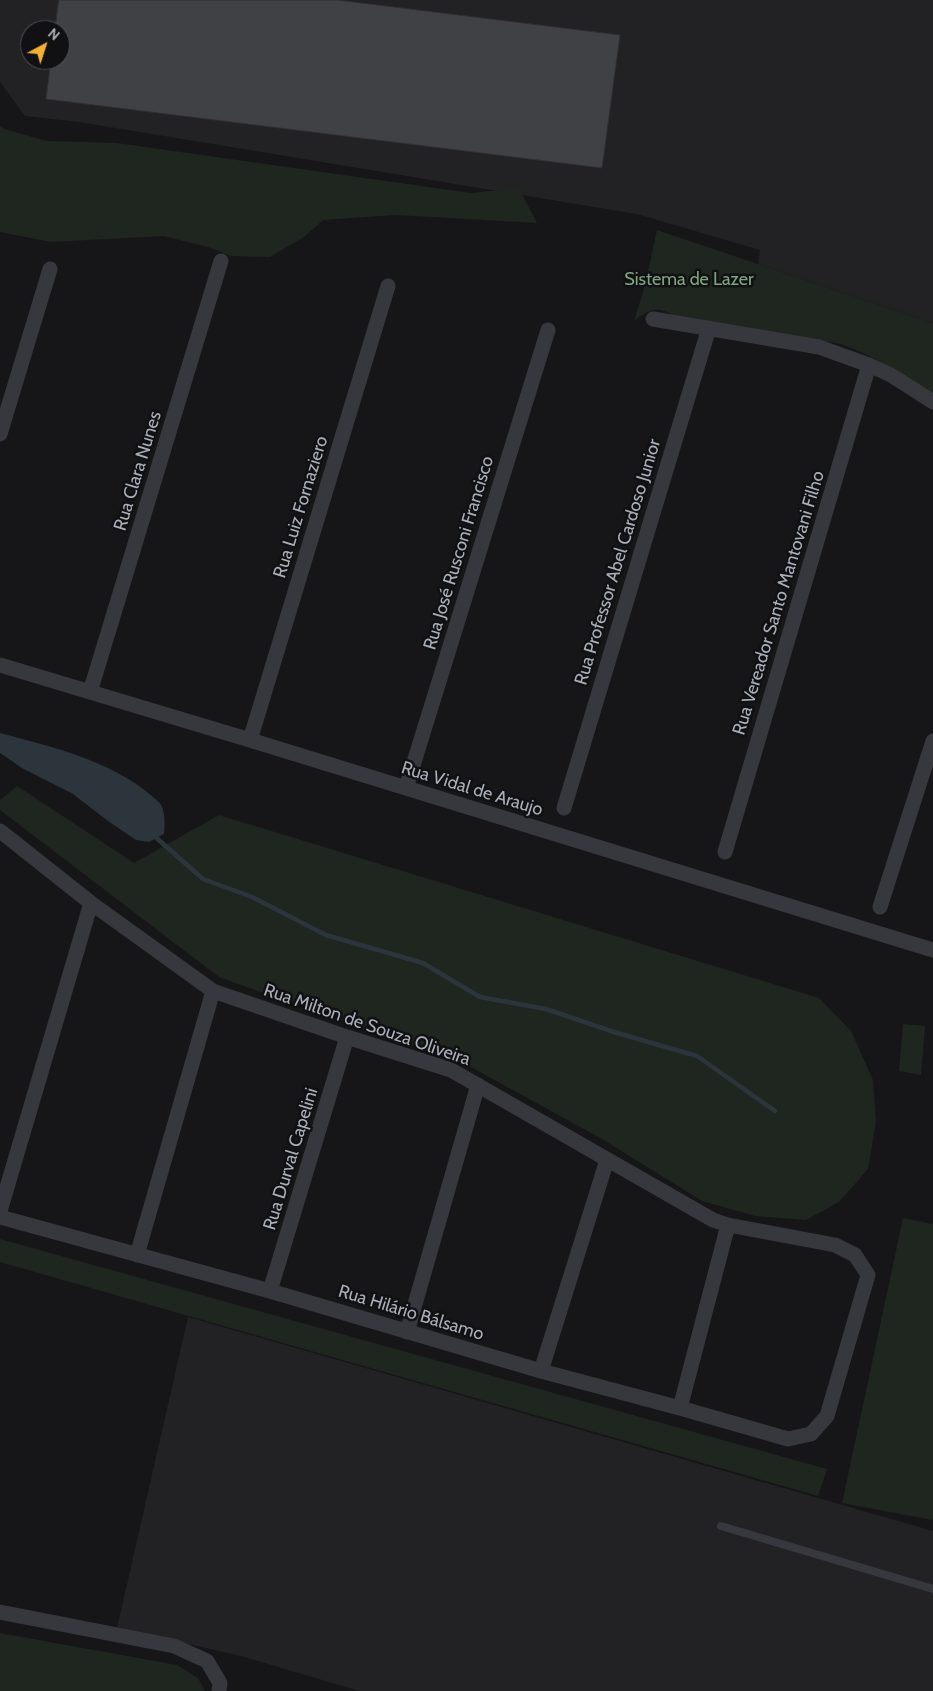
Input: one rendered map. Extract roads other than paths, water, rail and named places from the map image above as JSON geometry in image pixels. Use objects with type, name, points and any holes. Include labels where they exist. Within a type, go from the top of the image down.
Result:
[{"type":"street","name":"Rua Clara Nunes","points":[[90,692],[221,261]]},
{"type":"street","points":[[0,434],[50,269]]},
{"type":"street","name":"Rua Luiz Fornaziero","points":[[250,740],[388,286]]},
{"type":"street","points":[[652,319],[819,347],[891,375],[933,402]]},
{"type":"street","name":"Rua Professor Abel Cardoso Junior","points":[[564,808],[709,328]]},
{"type":"street","name":"Rua José Rusconi Francisco","points":[[406,788],[548,330]]},
{"type":"street","name":"Rua Vereador Santo Mantovani Filho","points":[[725,852],[869,365]]},
{"type":"street","name":"Rua Vidal de Araujo","points":[[0,665],[933,950]]},
{"type":"street","points":[[880,906],[933,741]]},
{"type":"street","name":"Rua Milton de Souza Oliveira","points":[[0,831],[92,903],[213,991],[451,1070],[713,1220],[728,1225],[835,1245],[855,1255],[868,1275],[827,1416],[812,1434]]},
{"type":"street","points":[[0,1210],[92,903]]},
{"type":"street","points":[[136,1255],[213,991]]},
{"type":"street","name":"Rua Durval Capelini","points":[[270,1291],[347,1037]]},
{"type":"street","points":[[407,1332],[478,1085]]},
{"type":"street","points":[[541,1371],[608,1160]]},
{"type":"street","name":"Rua Hilário Bálsamo","points":[[0,1217],[270,1291],[541,1371],[788,1439],[812,1434]]},
{"type":"street","points":[[680,1408],[728,1225]]},
{"type":"street","points":[[0,1612],[174,1646],[207,1661],[220,1683],[218,1691]]},
{"type":"lane","points":[[721,1526],[933,1589]]},
{"type":"waterway","points":[[152,834],[203,879],[252,897],[326,935],[423,963],[480,997],[546,1009],[614,1032],[697,1056],[775,1111]]},
{"type":"park label","name":"Sistema de Lazer","points":[[689,280]]}]
